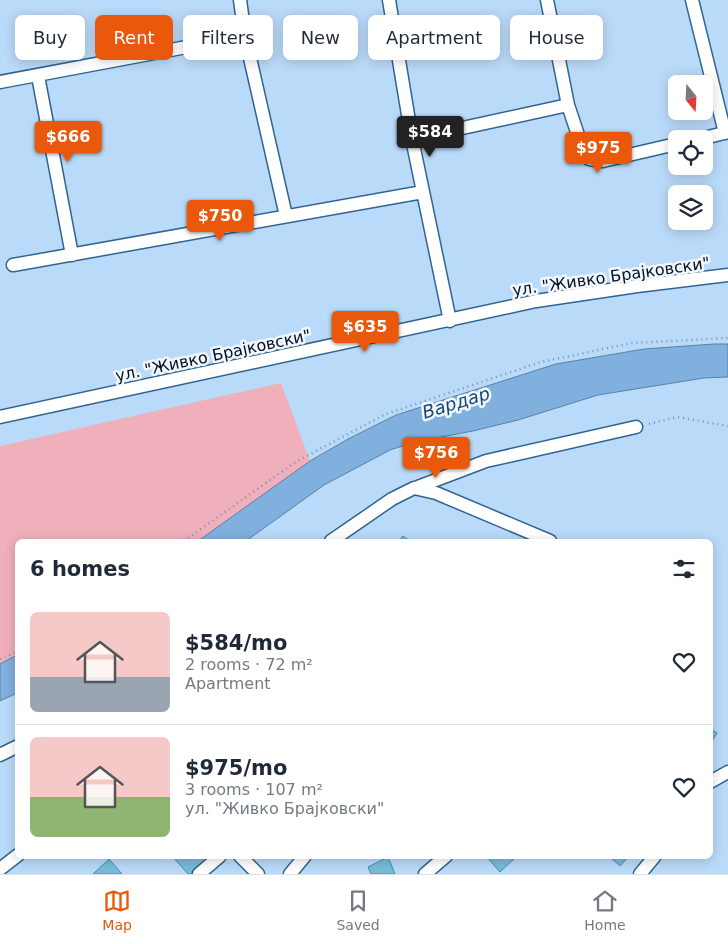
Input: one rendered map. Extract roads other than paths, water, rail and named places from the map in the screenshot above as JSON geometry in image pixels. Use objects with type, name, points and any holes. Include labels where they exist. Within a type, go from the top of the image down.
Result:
[{"type":"street","points":[[240,0],[242,15]]},
{"type":"street","points":[[388,0],[412,138],[450,320]]},
{"type":"street","points":[[547,0],[568,105],[583,150],[590,159],[602,161],[668,146]]},
{"type":"street","points":[[692,0],[726,133],[713,136]]},
{"type":"street","points":[[0,82],[183,48]]},
{"type":"street","points":[[250,60],[286,216]]},
{"type":"street","points":[[38,76],[72,255]]},
{"type":"street","points":[[412,138],[568,105]]},
{"type":"street","points":[[13,265],[423,192]]},
{"type":"street","name":"ул. \"Живко Брајковски\"","points":[[0,417],[536,301],[637,286],[728,276]]},
{"type":"street","points":[[334,539],[392,499],[414,488],[486,461],[636,427]]},
{"type":"street","points":[[414,488],[436,493],[545,539]]},
{"type":"street","points":[[0,755],[15,748]]},
{"type":"street","points":[[713,780],[728,772]]},
{"type":"street","points":[[0,869],[15,857]]},
{"type":"street","points":[[199,874],[216,859]]},
{"type":"street","points":[[243,859],[258,874]]},
{"type":"street","points":[[290,874],[302,859]]},
{"type":"street","points":[[425,874],[442,859]]},
{"type":"street","points":[[640,874],[652,859]]},
{"type":"water","name":"Вардар","points":[[728,344],[728,377],[704,378],[598,395],[518,420],[415,442],[390,450],[324,485],[249,539],[201,539],[310,461],[396,415],[556,364],[644,349]]},
{"type":"water","points":[[15,656],[15,694],[0,701],[0,664]]}]
